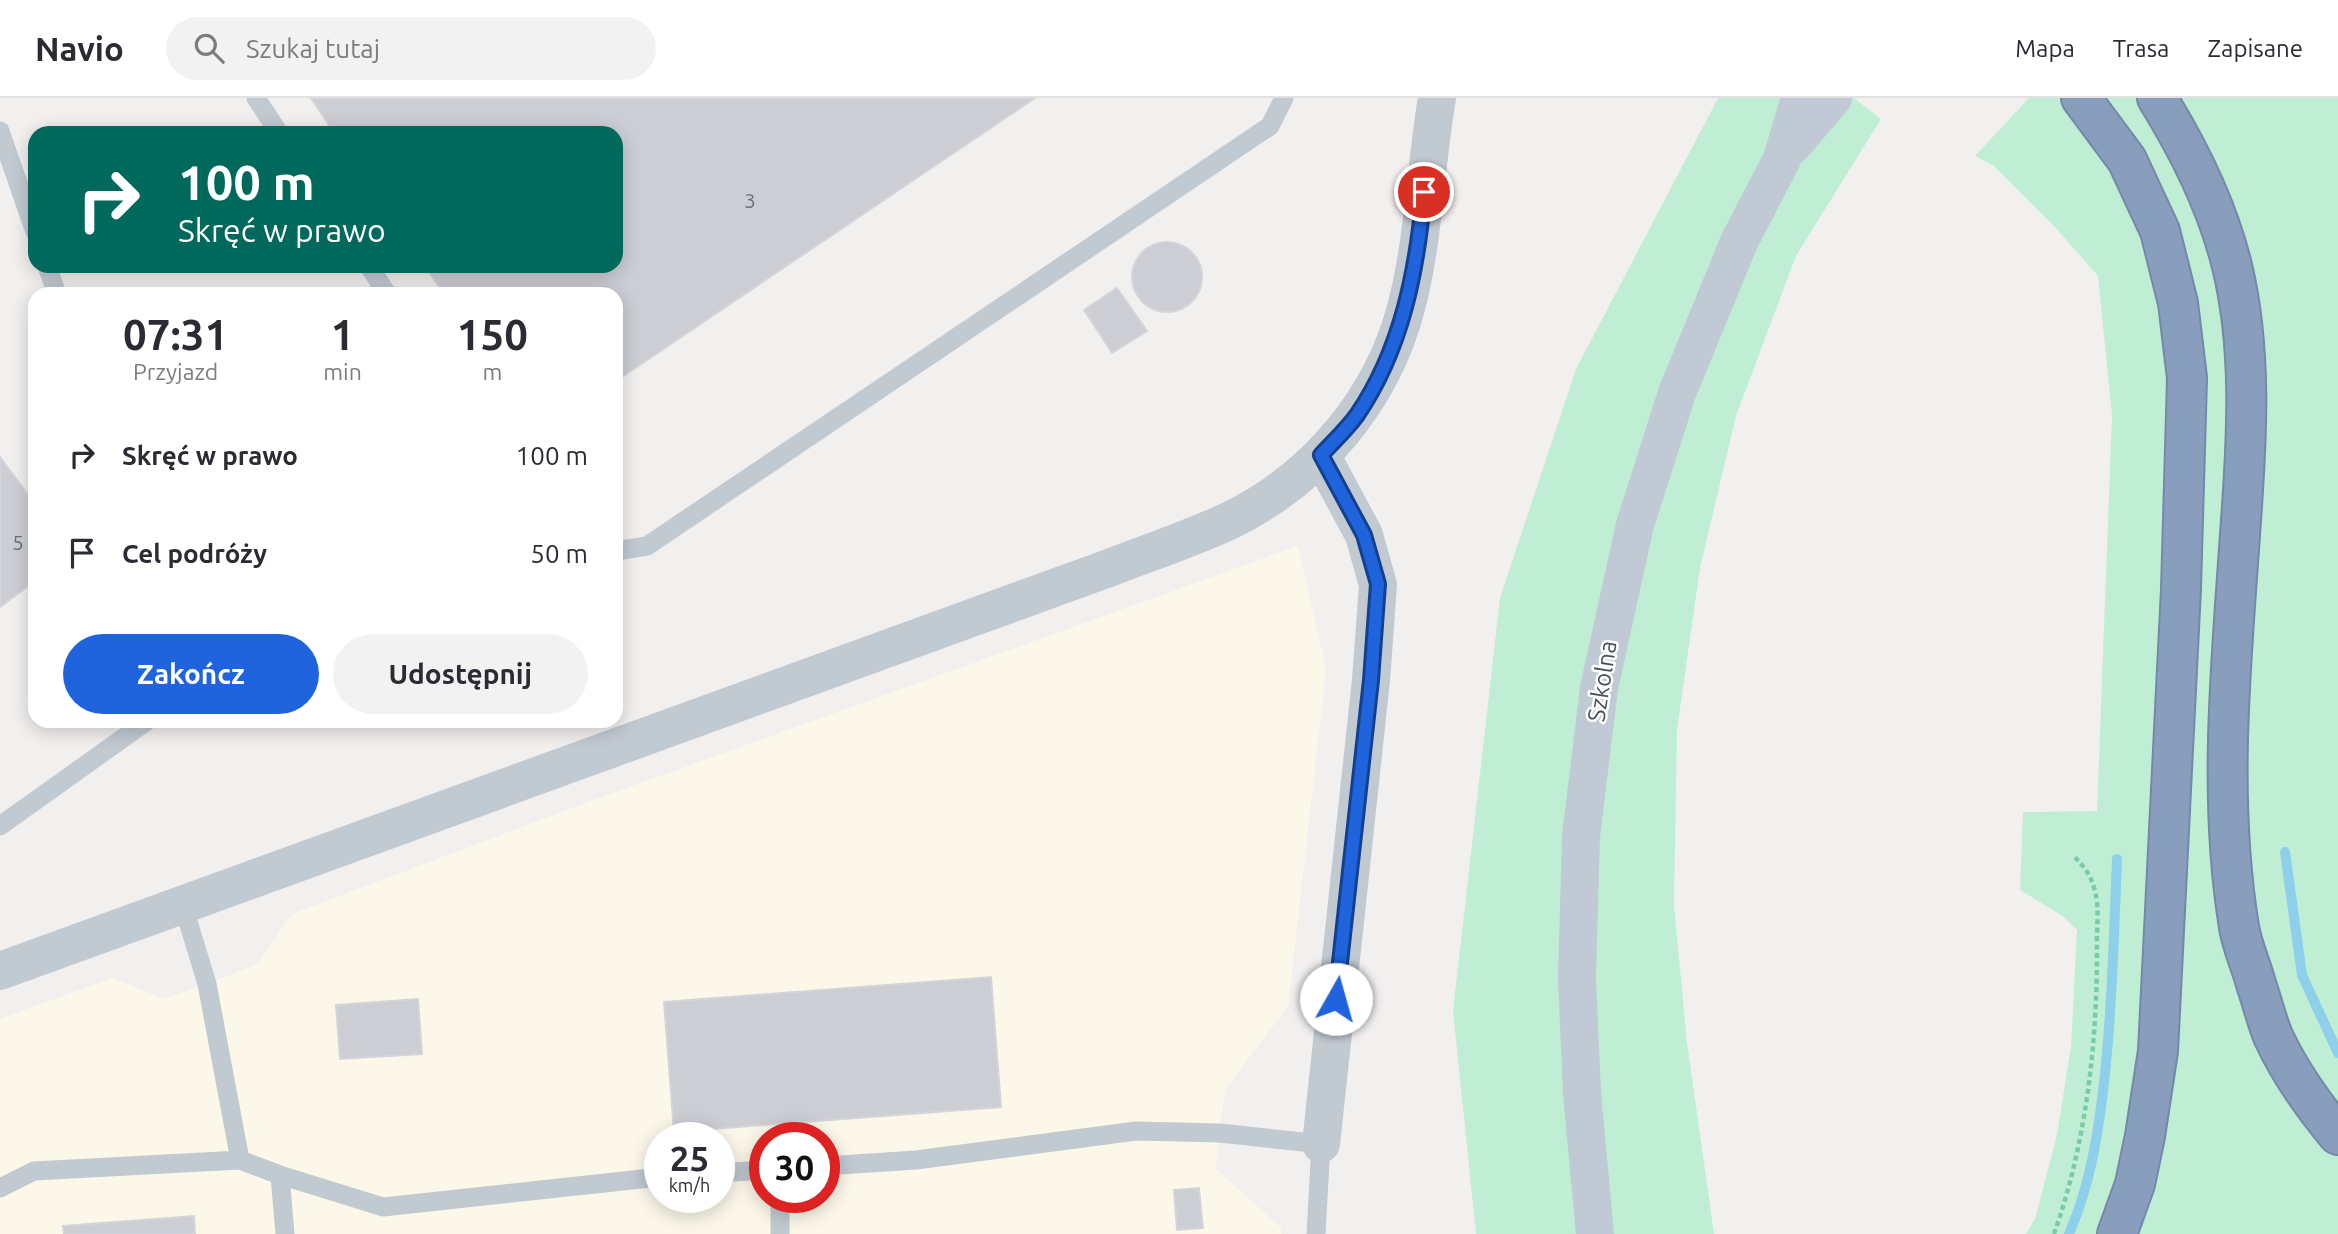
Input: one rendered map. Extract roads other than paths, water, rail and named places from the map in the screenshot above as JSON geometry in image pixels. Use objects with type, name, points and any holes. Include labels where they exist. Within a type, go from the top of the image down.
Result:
[{"type":"highway","points":[[2081,98],[2127,160],[2160,231],[2178,303],[2187,379],[2180,628],[2158,1051],[2135,1184],[2117,1234]]},
{"type":"highway","points":[[2157,98],[2189,151],[2214,204],[2232,267],[2242,323],[2246,388],[2244,481],[2229,688],[2226,774],[2227,826],[2239,929],[2273,1035],[2314,1106],[2338,1135]]},
{"type":"street","points":[[0,971],[1126,562],[1233,519],[1287,487],[1356,416],[1377,382],[1406,309],[1418,247],[1437,98]]},
{"type":"street","name":"Szkolna","points":[[1595,1234],[1582,1094],[1577,978],[1581,836],[1599,688],[1635,525],[1677,393],[1739,242],[1782,159],[1800,98]]},
{"type":"street","name":"Szkolna","points":[[1782,159],[1833,98]]},
{"type":"street","points":[[1321,455],[1364,535],[1378,584],[1371,680],[1321,1144]]},
{"type":"lane","points":[[256,98],[274,126]]},
{"type":"lane","points":[[623,550],[647,546],[1270,126],[1284,98]]},
{"type":"lane","points":[[0,131],[28,212]]},
{"type":"lane","points":[[0,826],[136,728]]},
{"type":"lane","points":[[183,905],[207,984],[240,1160]]},
{"type":"lane","points":[[840,1165],[916,1160],[1136,1132],[1220,1133],[1321,1144],[1316,1234]]},
{"type":"lane","points":[[0,1188],[34,1171],[240,1160],[383,1206],[644,1179]]},
{"type":"lane","points":[[280,1175],[285,1234]]},
{"type":"lane","points":[[780,1213],[780,1234]]},
{"type":"waterway","points":[[2285,852],[2302,975],[2338,1053]]},
{"type":"waterway","points":[[2069,1234],[2088,1179],[2102,1102],[2111,999],[2117,859]]}]
